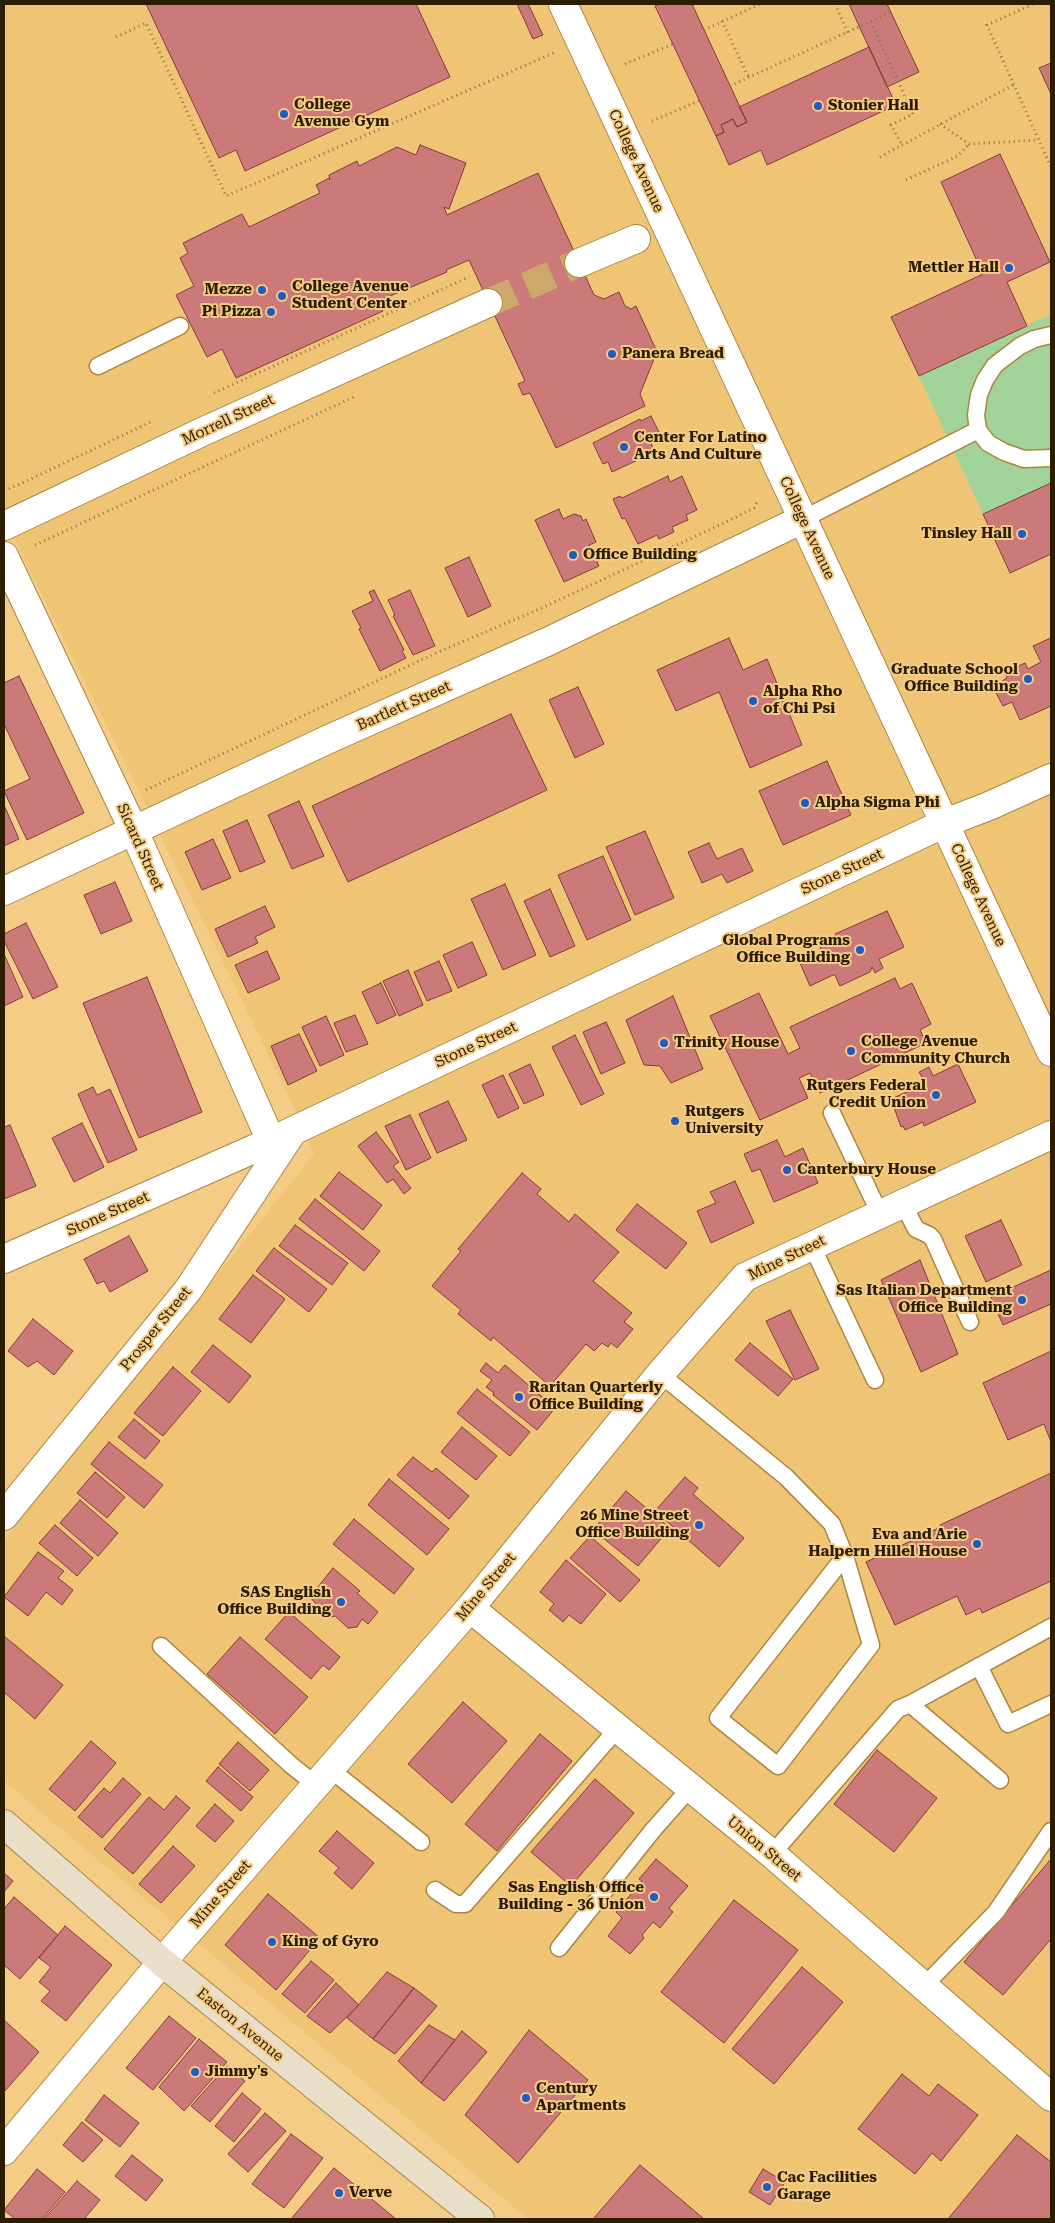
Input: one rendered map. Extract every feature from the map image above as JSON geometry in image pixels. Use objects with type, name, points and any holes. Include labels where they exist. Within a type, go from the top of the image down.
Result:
[{"type":"street","name":"College Avenue","points":[[563,4],[1051,1052]]},
{"type":"street","points":[[579,262],[636,238]]},
{"type":"street","name":"Morrell Street","points":[[4,526],[202,432],[488,303]]},
{"type":"street","name":"Bartlett Street","points":[[4,891],[329,739],[549,642],[803,519]]},
{"type":"street","name":"Sicard Street","points":[[4,556],[134,831],[282,1136]]},
{"type":"street","name":"Stone Street","points":[[4,1259],[282,1136],[944,823],[989,806],[1051,778]]},
{"type":"street","name":"Mine Street","points":[[4,2151],[162,1962],[470,1608],[660,1374],[745,1277],[1051,1135]]},
{"type":"street","name":"Prosper Street","points":[[4,1516],[188,1290],[282,1136]]},
{"type":"street","name":"Union Street","points":[[470,1608],[772,1854],[1051,2097]]},
{"type":"street","name":"Easton Avenue","points":[[8,1835],[480,2219]]},
{"type":"lane","points":[[98,366],[180,326]]},
{"type":"lane","points":[[1051,335],[1034,339],[1020,346],[995,365],[985,380],[979,395],[976,415],[978,430],[988,443],[1004,452],[1024,459],[1051,458]]},
{"type":"lane","points":[[803,519],[978,430]]},
{"type":"lane","points":[[832,1113],[892,1209],[916,1229],[934,1239],[970,1322]]},
{"type":"lane","points":[[812,1246],[875,1380]]},
{"type":"lane","points":[[660,1374],[786,1477],[832,1524],[845,1556],[871,1645],[778,1766],[718,1718],[845,1556]]},
{"type":"lane","points":[[772,1854],[898,1709],[1051,1628]]},
{"type":"lane","points":[[161,1646],[291,1765],[323,1777],[421,1842]]},
{"type":"lane","points":[[979,1666],[1008,1724],[1051,1704]]},
{"type":"lane","points":[[910,1704],[1000,1780]]},
{"type":"lane","points":[[434,1890],[456,1904],[465,1904],[618,1728]]},
{"type":"lane","points":[[559,1948],[652,1830],[691,1787]]},
{"type":"lane","points":[[924,1986],[996,1912],[1051,1831]]},
{"type":"path","points":[[704,30],[760,4]]},
{"type":"path","points":[[835,4],[848,33]]},
{"type":"path","points":[[1033,4],[987,25],[1051,167]]},
{"type":"path","points":[[730,86],[891,12]]},
{"type":"path","points":[[722,21],[749,78]]},
{"type":"path","points":[[871,22],[914,114],[891,125],[902,145]]},
{"type":"path","points":[[116,37],[146,23],[226,196],[554,53]]},
{"type":"path","points":[[625,64],[673,44]]},
{"type":"path","points":[[880,156],[1013,85]]},
{"type":"path","points":[[652,121],[699,101]]},
{"type":"path","points":[[940,124],[969,144],[1038,140]]},
{"type":"path","points":[[906,180],[958,156],[969,144]]},
{"type":"path","points":[[35,545],[362,393]]},
{"type":"path","points":[[146,790],[436,653],[535,611],[724,523],[754,508],[757,502]]},
{"type":"shaded area","name":"Rutgers University","points":[[4,4],[1051,4],[1051,2219],[528,2219],[4,1781],[4,1541],[314,1154],[285,1088],[4,518]]},
{"type":"green space","points":[[1051,314],[1051,483],[983,514],[919,376]]},
{"type":"building","name":"College Avenue Gym","points":[[146,4],[416,4],[450,77],[245,171],[236,150],[219,158]]},
{"type":"building","points":[[517,4],[528,4],[543,35],[533,39]]},
{"type":"building","points":[[660,4],[692,4],[747,122],[737,127],[733,119],[721,125],[724,132],[716,136],[655,6]]},
{"type":"building","points":[[849,4],[887,4],[919,72],[887,87]]},
{"type":"building","name":"Stonier Hall","points":[[869,47],[896,105],[767,165],[761,150],[729,165],[716,136],[724,132],[721,125],[733,119],[737,127],[747,122],[739,107]]},
{"type":"building","points":[[1051,63],[1051,94],[1039,68]]},
{"type":"building","name":"College Avenue Student Center","points":[[420,145],[466,163],[449,209],[444,207],[447,215],[538,173],[594,295],[604,299],[619,292],[625,306],[631,309],[636,306],[659,356],[654,359],[640,394],[645,406],[556,448],[530,393],[523,395],[518,384],[525,381],[469,260],[446,270],[447,272],[378,301],[383,311],[236,378],[222,349],[207,357],[176,295],[194,286],[180,258],[188,253],[183,243],[242,214],[249,227],[320,193],[316,185],[329,178],[330,180],[329,175],[357,161],[359,166],[397,147],[416,155]]},
{"type":"building","name":"Mettler Hall","points":[[1000,154],[1050,262],[1007,282],[1027,326],[919,376],[891,317],[983,274],[941,182]]},
{"type":"building","name":"Center For Latino Arts And Culture","points":[[651,416],[659,432],[648,437],[655,452],[612,472],[608,462],[603,464],[593,443],[640,419],[641,421]]},
{"type":"building","points":[[668,476],[670,482],[682,476],[697,510],[686,515],[688,520],[672,527],[674,532],[659,539],[657,535],[638,544],[625,518],[622,519],[613,499],[620,496],[622,498]]},
{"type":"building","name":"Tinsley Hall","points":[[1051,483],[1051,554],[1010,573],[983,514]]},
{"type":"building","name":"Office Building","points":[[559,509],[563,519],[574,514],[581,516],[583,521],[586,519],[596,542],[589,545],[599,566],[564,582],[535,520]]},
{"type":"building","points":[[469,557],[491,606],[468,617],[445,568]]},
{"type":"building","points":[[374,590],[404,650],[402,651],[406,658],[380,671],[352,611],[373,601],[369,592]]},
{"type":"building","points":[[410,590],[435,646],[413,655],[393,616],[395,615],[388,600]]},
{"type":"building","name":"Alpha Rho of Chi Psi","points":[[729,638],[743,670],[767,659],[802,745],[750,768],[719,692],[676,711],[657,670]]},
{"type":"building","name":"Graduate School Office Building","points":[[1051,638],[1051,706],[1020,720],[1012,702],[1003,706],[993,687],[1007,678],[1005,672],[1025,663],[1028,669],[1041,662],[1033,646]]},
{"type":"building","points":[[19,676],[84,813],[27,840],[4,791],[30,779],[4,724],[4,683]]},
{"type":"building","points":[[578,687],[604,744],[575,758],[549,700]]},
{"type":"building","points":[[511,714],[547,790],[348,882],[312,806]]},
{"type":"building","name":"Alpha Sigma Phi","points":[[827,761],[851,815],[783,845],[759,791]]},
{"type":"building","points":[[299,801],[324,856],[292,869],[268,815]]},
{"type":"building","points":[[4,805],[19,839],[4,846]]},
{"type":"building","points":[[247,820],[265,862],[240,872],[223,831]]},
{"type":"building","points":[[645,831],[674,898],[635,915],[606,847]]},
{"type":"building","points":[[213,839],[231,878],[202,890],[185,852]]},
{"type":"building","points":[[709,843],[717,859],[742,848],[753,871],[727,883],[722,874],[702,883],[688,852]]},
{"type":"building","points":[[603,856],[631,920],[587,940],[558,875]]},
{"type":"building","points":[[115,882],[132,921],[101,934],[84,895]]},
{"type":"building","points":[[505,884],[536,955],[503,970],[471,899]]},
{"type":"building","points":[[550,889],[575,946],[550,957],[524,901]]},
{"type":"building","points":[[265,906],[275,927],[255,937],[258,943],[228,957],[215,929]]},
{"type":"building","name":"Global Programs Office Building","points":[[887,911],[904,947],[879,959],[883,968],[875,973],[872,967],[870,972],[840,986],[835,975],[833,975],[810,986],[800,963],[822,952],[820,946],[837,938],[835,934]]},
{"type":"building","points":[[26,923],[58,987],[33,999],[4,941],[4,934]]},
{"type":"building","points":[[472,942],[487,975],[458,988],[443,955]]},
{"type":"building","points":[[267,951],[280,979],[248,993],[235,965]]},
{"type":"building","points":[[4,954],[23,997],[4,1006]]},
{"type":"building","points":[[439,961],[452,991],[427,1001],[414,972]]},
{"type":"building","points":[[408,970],[423,1005],[399,1016],[383,981]]},
{"type":"building","points":[[147,977],[202,1112],[139,1138],[83,1003]]},
{"type":"building","name":"College Avenue Community Church","points":[[895,978],[900,989],[912,983],[931,1024],[920,1030],[926,1043],[820,1093],[810,1073],[799,1078],[808,1098],[760,1120],[710,1016],[759,993],[788,1054],[800,1048],[790,1027]]},
{"type":"building","points":[[381,983],[396,1015],[377,1024],[362,992]]},
{"type":"building","name":"Trinity House","points":[[673,996],[703,1069],[671,1083],[660,1066],[644,1065],[626,1020]]},
{"type":"building","points":[[355,1015],[368,1044],[346,1052],[334,1023]]},
{"type":"building","points":[[326,1016],[344,1055],[320,1066],[302,1027]]},
{"type":"building","points":[[606,1022],[625,1063],[601,1074],[583,1032]]},
{"type":"building","points":[[299,1034],[317,1071],[288,1085],[271,1046]]},
{"type":"building","points":[[575,1035],[604,1094],[581,1105],[552,1047]]},
{"type":"building","points":[[530,1064],[544,1095],[524,1104],[509,1074]]},
{"type":"building","name":"Rutgers Federal Credit Union","points":[[958,1064],[976,1102],[924,1126],[923,1122],[905,1130],[903,1126],[901,1127],[891,1099],[909,1091],[907,1088],[924,1080],[919,1072],[929,1067],[933,1076]]},
{"type":"building","points":[[503,1075],[519,1108],[498,1118],[482,1085]]},
{"type":"building","points":[[93,1087],[97,1095],[110,1089],[137,1150],[108,1163],[78,1094]]},
{"type":"building","points":[[448,1101],[467,1140],[437,1153],[419,1114]]},
{"type":"building","points":[[410,1115],[431,1158],[406,1170],[385,1126]]},
{"type":"building","points":[[82,1123],[104,1167],[74,1182],[52,1138]]},
{"type":"building","points":[[10,1125],[36,1186],[4,1199],[4,1127]]},
{"type":"building","points":[[376,1132],[399,1162],[393,1166],[411,1188],[404,1194],[393,1179],[387,1183],[358,1146]]},
{"type":"building","name":"Canterbury House","points":[[777,1140],[785,1157],[803,1148],[818,1183],[774,1202],[760,1169],[752,1172],[744,1154]]},
{"type":"building","points":[[339,1172],[382,1205],[363,1230],[320,1196]]},
{"type":"building","points":[[522,1173],[541,1189],[537,1194],[569,1222],[575,1214],[619,1252],[593,1281],[632,1313],[624,1322],[633,1329],[617,1348],[611,1343],[608,1347],[602,1343],[594,1351],[586,1344],[550,1386],[493,1337],[491,1341],[458,1314],[461,1310],[432,1286],[461,1251],[458,1249]]},
{"type":"building","points":[[735,1181],[754,1223],[711,1243],[697,1211],[716,1203],[710,1192]]},
{"type":"building","points":[[315,1199],[380,1251],[364,1271],[299,1219]]},
{"type":"building","points":[[637,1204],[687,1243],[666,1269],[616,1230]]},
{"type":"building","points":[[1001,1220],[1022,1265],[986,1282],[965,1236]]},
{"type":"building","points":[[295,1225],[348,1263],[332,1285],[279,1246]]},
{"type":"building","points":[[129,1236],[148,1271],[110,1292],[104,1281],[97,1284],[84,1259]]},
{"type":"building","points":[[274,1248],[327,1289],[309,1312],[256,1271]]},
{"type":"building","points":[[920,1260],[958,1354],[921,1372],[881,1280]]},
{"type":"building","name":"Sas Italian Department Office Building","points":[[1051,1270],[1051,1304],[1003,1325],[991,1297]]},
{"type":"building","points":[[253,1275],[285,1299],[251,1343],[219,1319]]},
{"type":"building","points":[[790,1310],[819,1369],[795,1380],[766,1321]]},
{"type":"building","points":[[33,1319],[73,1351],[54,1375],[37,1361],[28,1367],[8,1351]]},
{"type":"building","points":[[750,1343],[793,1379],[778,1396],[735,1360]]},
{"type":"building","points":[[213,1345],[251,1376],[229,1403],[191,1372]]},
{"type":"building","points":[[1051,1351],[1051,1442],[1044,1424],[1008,1440],[983,1383]]},
{"type":"building","name":"Raritan Quarterly Office Building","points":[[486,1363],[498,1373],[505,1365],[555,1408],[537,1430],[493,1395],[494,1393],[486,1387],[492,1380],[480,1371]]},
{"type":"building","points":[[173,1367],[201,1391],[163,1436],[134,1413]]},
{"type":"building","points":[[477,1389],[530,1432],[510,1456],[457,1413]]},
{"type":"building","points":[[134,1419],[160,1441],[145,1459],[118,1437]]},
{"type":"building","points":[[462,1427],[497,1456],[476,1480],[441,1452]]},
{"type":"building","points":[[109,1442],[163,1485],[144,1508],[91,1464]]},
{"type":"building","points":[[413,1457],[432,1472],[436,1468],[469,1496],[449,1519],[397,1475]]},
{"type":"building","points":[[95,1472],[125,1497],[107,1518],[77,1493]]},
{"type":"building","name":"Eva and Arie Halpern Hillel House","points":[[1051,1473],[1051,1581],[982,1613],[980,1608],[966,1615],[957,1596],[895,1625],[866,1562]]},
{"type":"building","name":"26 Mine Street Office Building","points":[[685,1477],[698,1488],[693,1494],[744,1538],[719,1567],[655,1511]]},
{"type":"building","points":[[389,1479],[449,1529],[427,1555],[368,1505]]},
{"type":"building","points":[[626,1491],[670,1528],[638,1566],[593,1530]]},
{"type":"building","points":[[80,1500],[118,1533],[98,1556],[60,1523]]},
{"type":"building","points":[[354,1519],[414,1569],[394,1594],[333,1544]]},
{"type":"building","points":[[55,1525],[93,1558],[77,1576],[39,1543]]},
{"type":"building","points":[[590,1536],[640,1580],[620,1602],[570,1558]]},
{"type":"building","points":[[38,1552],[64,1571],[58,1578],[73,1590],[62,1605],[46,1592],[28,1616],[4,1597]]},
{"type":"building","points":[[566,1560],[606,1594],[581,1624],[569,1615],[563,1622],[549,1610],[554,1604],[540,1592]]},
{"type":"building","name":"SAS English Office Building","points":[[333,1568],[360,1591],[357,1593],[378,1612],[368,1624],[362,1619],[357,1627],[348,1628],[335,1616],[328,1618],[310,1597]]},
{"type":"building","points":[[289,1612],[340,1657],[329,1670],[323,1665],[311,1679],[265,1639]]},
{"type":"building","points":[[4,1636],[63,1685],[35,1719],[4,1692]]},
{"type":"building","points":[[240,1637],[308,1697],[275,1734],[207,1674]]},
{"type":"building","points":[[463,1702],[507,1741],[452,1803],[408,1764]]},
{"type":"building","points":[[540,1734],[572,1761],[497,1851],[465,1824]]},
{"type":"building","points":[[91,1741],[116,1763],[75,1811],[49,1789]]},
{"type":"building","points":[[238,1742],[269,1770],[250,1791],[219,1764]]},
{"type":"building","points":[[877,1750],[937,1798],[894,1852],[834,1804]]},
{"type":"building","points":[[218,1767],[253,1797],[241,1811],[206,1781]]},
{"type":"building","points":[[123,1778],[141,1794],[102,1838],[78,1817],[104,1788],[110,1793]]},
{"type":"building","points":[[595,1779],[634,1813],[571,1886],[531,1852]]},
{"type":"building","points":[[176,1796],[190,1808],[133,1874],[104,1849],[149,1797],[164,1810]]},
{"type":"building","points":[[215,1804],[234,1821],[215,1842],[196,1826]]},
{"type":"building","points":[[337,1831],[374,1863],[352,1889],[334,1873],[339,1868],[319,1851]]},
{"type":"building","points":[[173,1846],[195,1866],[161,1903],[139,1884]]},
{"type":"building","name":"Sas English Office Building - 36 Union","points":[[656,1859],[688,1886],[669,1908],[673,1912],[660,1928],[653,1922],[642,1935],[644,1938],[630,1954],[608,1936],[622,1918],[616,1912],[642,1881],[639,1879]]},
{"type":"building","points":[[1051,1859],[1051,1939],[1003,1995],[964,1962]]},
{"type":"building","points":[[4,1873],[13,1881],[4,1892]]},
{"type":"building","name":"King of Gyro","points":[[268,1894],[320,1938],[276,1990],[225,1945]]},
{"type":"building","points":[[14,1897],[58,1935],[20,1979],[4,1965],[4,1909]]},
{"type":"building","points":[[734,1900],[798,1950],[724,2043],[661,1992]]},
{"type":"building","points":[[65,1926],[112,1965],[66,2021],[41,2001],[50,1991],[39,1982],[51,1967],[39,1958]]},
{"type":"building","points":[[311,1961],[334,1980],[305,2013],[282,1994]]},
{"type":"building","points":[[802,1967],[843,2002],[774,2084],[732,2049]]},
{"type":"building","points":[[387,1972],[414,1988],[373,2039],[347,2018]]},
{"type":"building","points":[[336,1983],[359,2005],[330,2033],[307,2016]]},
{"type":"building","points":[[414,1988],[437,2006],[395,2054],[373,2039]]},
{"type":"building","points":[[169,2016],[196,2038],[153,2090],[126,2068]]},
{"type":"building","points":[[4,2020],[39,2052],[4,2092]]},
{"type":"building","points":[[429,2025],[455,2040],[421,2083],[398,2061]]},
{"type":"building","name":"Century Apartments","points":[[529,2030],[588,2080],[518,2163],[465,2115]]},
{"type":"building","points":[[462,2031],[487,2052],[444,2101],[421,2083]]},
{"type":"building","name":"Jimmy's","points":[[199,2039],[227,2062],[184,2111],[159,2087]]},
{"type":"building","points":[[227,2066],[245,2081],[210,2122],[191,2106]]},
{"type":"building","points":[[902,2074],[929,2096],[938,2084],[978,2115],[941,2161],[932,2153],[915,2174],[858,2129]]},
{"type":"building","points":[[242,2093],[261,2109],[234,2142],[215,2126]]},
{"type":"building","points":[[104,2095],[139,2123],[120,2147],[85,2120]]},
{"type":"building","points":[[265,2113],[286,2131],[248,2172],[228,2154]]},
{"type":"building","points":[[82,2122],[103,2140],[83,2162],[63,2145]]},
{"type":"building","points":[[291,2134],[323,2158],[284,2208],[252,2184]]},
{"type":"building","points":[[1017,2135],[1051,2162],[1051,2219],[948,2219]]},
{"type":"building","points":[[132,2155],[163,2180],[146,2201],[115,2176]]},
{"type":"building","points":[[640,2165],[704,2219],[593,2219]]},
{"type":"building","name":"Verve","points":[[334,2168],[396,2219],[291,2219]]},
{"type":"building","points":[[37,2169],[65,2192],[42,2219],[15,2219],[4,2210]]},
{"type":"building","name":"Cac Facilities Garage","points":[[763,2169],[785,2182],[770,2205],[749,2192]]},
{"type":"building","points":[[77,2181],[100,2200],[84,2219],[44,2219]]},
{"type":"tunnel","points":[[488,303],[579,263]]},
{"type":"place","name":"Stonier Hall","points":[[818,106]]},
{"type":"place","name":"College Avenue Gym","points":[[284,114]]},
{"type":"place","name":"Mettler Hall","points":[[1009,268]]},
{"type":"place","name":"Mezze","points":[[262,290]]},
{"type":"place","name":"College Avenue Student Center","points":[[282,296]]},
{"type":"place","name":"Pi Pizza","points":[[271,312]]},
{"type":"place","name":"Panera Bread","points":[[612,354]]},
{"type":"place","name":"Center For Latino Arts And Culture","points":[[624,447]]},
{"type":"place","name":"Tinsley Hall","points":[[1022,534]]},
{"type":"place","name":"Office Building","points":[[573,555]]},
{"type":"place","name":"Graduate School Office Building","points":[[1028,679]]},
{"type":"place","name":"Alpha Rho of Chi Psi","points":[[753,701]]},
{"type":"place","name":"Alpha Sigma Phi","points":[[805,803]]},
{"type":"place","name":"Global Programs Office Building","points":[[860,950]]},
{"type":"place","name":"Trinity House","points":[[664,1043]]},
{"type":"place","name":"College Avenue Community Church","points":[[851,1051]]},
{"type":"place","name":"Rutgers Federal Credit Union","points":[[936,1095]]},
{"type":"place","name":"Rutgers University","points":[[675,1121]]},
{"type":"place","name":"Canterbury House","points":[[787,1170]]},
{"type":"place","name":"Sas Italian Department Office Building","points":[[1022,1300]]},
{"type":"place","name":"Raritan Quarterly Office Building","points":[[519,1397]]},
{"type":"place","name":"26 Mine Street Office Building","points":[[699,1525]]},
{"type":"place","name":"Eva and Arie Halpern Hillel House","points":[[977,1544]]},
{"type":"place","name":"SAS English Office Building","points":[[341,1602]]},
{"type":"place","name":"Sas English Office Building - 36 Union","points":[[654,1897]]},
{"type":"place","name":"King of Gyro","points":[[272,1942]]},
{"type":"place","name":"Jimmy's","points":[[195,2072]]},
{"type":"place","name":"Century Apartments","points":[[526,2098]]},
{"type":"place","name":"Cac Facilities Garage","points":[[767,2187]]},
{"type":"place","name":"Verve","points":[[339,2193]]}]
